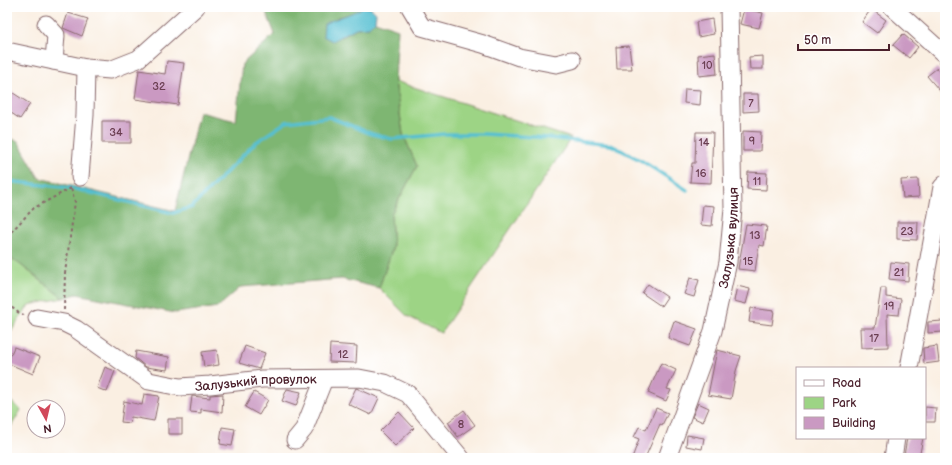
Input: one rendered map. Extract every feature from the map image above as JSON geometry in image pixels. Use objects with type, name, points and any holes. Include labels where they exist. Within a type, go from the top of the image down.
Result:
[{"type":"street","points":[[7,51],[86,68],[110,70],[138,60],[196,7]]},
{"type":"street","points":[[410,7],[422,27],[483,44],[519,57],[556,64],[572,60]]},
{"type":"street","name":"Залузька вулиця","points":[[667,458],[713,331],[728,262],[733,209],[729,7]]},
{"type":"street","points":[[892,7],[945,55]]},
{"type":"street","points":[[46,24],[56,35],[54,61]]},
{"type":"street","points":[[75,182],[85,115],[86,68]]},
{"type":"street","points":[[909,367],[942,187],[945,184]]},
{"type":"street","name":"Залузький провулок","points":[[36,318],[64,323],[149,380],[180,387],[262,379],[360,378],[385,383],[408,394],[461,458]]},
{"type":"street","points":[[296,440],[304,429],[324,379]]},
{"type":"street","points":[[893,458],[896,439]]},
{"type":"path","points":[[7,236],[34,208],[75,182]]},
{"type":"path","points":[[64,323],[65,273],[75,202],[75,182]]},
{"type":"path","points":[[7,304],[19,313],[36,318]]},
{"type":"green space","points":[[264,7],[363,7],[353,13],[336,18],[341,37],[356,28],[369,27],[375,21],[398,29],[395,81],[403,134],[417,166],[391,214],[393,247],[379,288],[342,279],[241,287],[218,307],[175,313],[77,294],[63,298],[17,262],[7,257],[8,138],[18,141],[39,178],[175,211],[199,112],[236,121],[242,64],[275,34]]},
{"type":"green space","points":[[395,81],[571,138],[441,333],[407,316],[379,288],[393,247],[391,214],[417,166],[403,134]]},
{"type":"green space","points":[[7,257],[17,262],[63,298],[29,305],[8,336]]},
{"type":"green space","points":[[7,398],[21,410],[7,433]]},
{"type":"water","points":[[363,7],[371,8],[376,13],[375,21],[369,27],[356,28],[332,41],[323,36],[324,24]]},
{"type":"building","points":[[744,9],[763,13],[759,28],[740,24]]},
{"type":"building","points":[[871,9],[886,20],[877,33],[862,22]]},
{"type":"building","points":[[68,13],[88,19],[82,36],[63,28]]},
{"type":"building","points":[[712,19],[714,34],[698,37],[696,22]]},
{"type":"building","points":[[903,34],[918,47],[909,58],[893,45]]},
{"type":"building","points":[[629,46],[632,69],[617,69],[616,47]]},
{"type":"building","points":[[715,53],[717,74],[699,76],[698,55]]},
{"type":"building","points":[[763,56],[763,69],[750,69],[749,57]]},
{"type":"building","points":[[167,61],[184,63],[178,105],[135,99],[139,70],[165,74]]},
{"type":"building","points":[[937,68],[945,77],[945,97],[927,76]]},
{"type":"building","points":[[7,89],[30,104],[20,119],[7,110]]},
{"type":"building","points":[[685,89],[701,90],[700,105],[684,103]]},
{"type":"building","points":[[743,94],[758,94],[759,111],[743,112]]},
{"type":"building","points":[[102,121],[131,121],[131,143],[102,143]]},
{"type":"building","points":[[743,131],[761,132],[760,151],[743,151]]},
{"type":"building","points":[[696,132],[713,132],[711,183],[690,182],[692,163],[695,163]]},
{"type":"building","points":[[748,172],[767,173],[766,190],[747,189]]},
{"type":"building","points":[[918,179],[919,197],[903,198],[901,180]]},
{"type":"building","points":[[703,205],[714,206],[712,226],[701,225]]},
{"type":"building","points":[[897,222],[918,222],[917,240],[897,239]]},
{"type":"building","points":[[746,224],[767,226],[764,246],[759,245],[755,271],[738,269]]},
{"type":"building","points":[[891,262],[909,264],[908,281],[889,279]]},
{"type":"building","points":[[690,278],[699,280],[694,297],[684,294]]},
{"type":"building","points":[[648,284],[667,297],[661,306],[642,293]]},
{"type":"building","points":[[737,286],[750,289],[746,304],[734,301]]},
{"type":"building","points":[[881,288],[886,288],[886,297],[901,299],[899,315],[887,314],[888,347],[861,348],[860,328],[875,328]]},
{"type":"building","points":[[751,308],[774,311],[772,325],[749,322]]},
{"type":"building","points":[[674,321],[697,329],[690,346],[668,338]]},
{"type":"building","points":[[943,321],[944,332],[928,333],[928,322]]},
{"type":"building","points":[[330,344],[357,346],[356,363],[329,362]]},
{"type":"building","points":[[245,346],[265,353],[259,369],[239,363]]},
{"type":"building","points":[[937,346],[939,362],[924,364],[923,348]]},
{"type":"building","points":[[14,347],[40,357],[33,374],[7,363]]},
{"type":"building","points":[[217,350],[219,365],[204,367],[202,352]]},
{"type":"building","points":[[717,350],[741,356],[736,371],[731,399],[708,395]]},
{"type":"building","points":[[136,351],[169,357],[167,370],[146,367],[135,358]]},
{"type":"building","points":[[661,363],[676,370],[667,389],[671,390],[666,401],[648,393]]},
{"type":"building","points":[[105,367],[115,371],[107,392],[97,388]]},
{"type":"building","points":[[356,388],[379,398],[371,415],[348,404]]},
{"type":"building","points":[[287,389],[301,392],[296,406],[282,401]]},
{"type":"building","points":[[254,392],[268,400],[259,415],[245,407]]},
{"type":"building","points":[[144,394],[159,396],[154,421],[131,417],[130,423],[121,422],[124,401],[142,405]]},
{"type":"building","points":[[223,394],[222,412],[201,409],[201,413],[190,412],[192,396],[210,398],[210,395]]},
{"type":"building","points":[[698,403],[709,408],[703,422],[692,417]]},
{"type":"building","points":[[926,407],[936,408],[935,422],[926,422]]},
{"type":"building","points":[[656,408],[668,413],[662,425],[660,424],[645,458],[632,458],[639,439],[634,437],[639,427],[646,430]]},
{"type":"building","points":[[464,410],[475,425],[458,437],[448,422]]},
{"type":"building","points":[[399,412],[414,428],[395,446],[380,431]]},
{"type":"building","points":[[168,419],[182,419],[182,434],[168,434]]},
{"type":"building","points":[[222,427],[235,429],[232,446],[220,444]]},
{"type":"building","points":[[687,435],[704,438],[702,449],[686,446]]},
{"type":"building","points":[[907,439],[923,439],[919,458],[904,456]]},
{"type":"waterway","points":[[7,181],[71,188],[173,213],[192,207],[255,143],[286,122],[329,117],[372,134],[392,139],[445,134],[484,134],[549,138],[611,145],[642,161],[687,190]]}]
